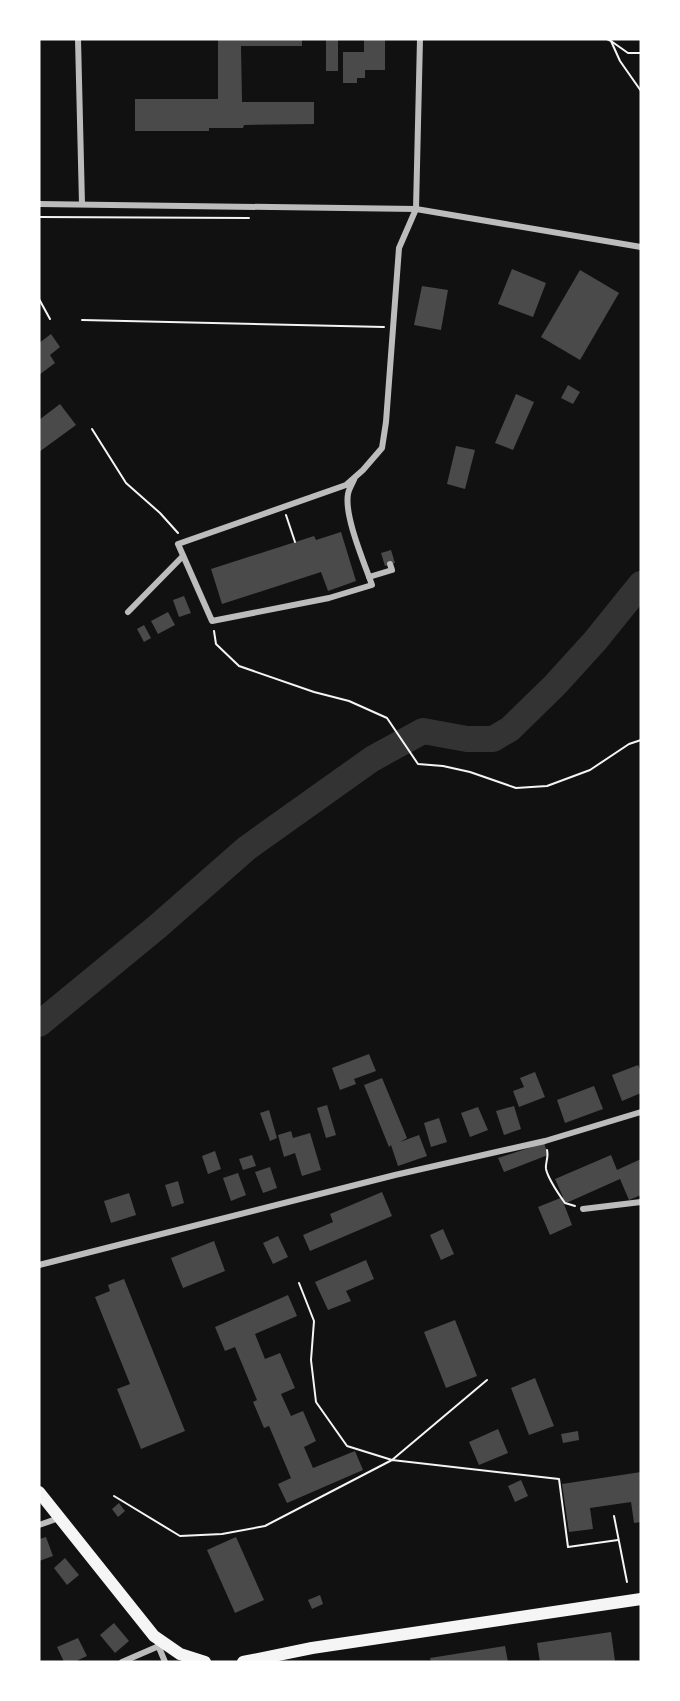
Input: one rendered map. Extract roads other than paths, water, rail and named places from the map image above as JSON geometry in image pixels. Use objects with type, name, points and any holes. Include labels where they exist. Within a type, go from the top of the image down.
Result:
[{"type":"main road","points":[[39,1491],[157,1641],[180,1654],[205,1662]]},
{"type":"main road","points":[[243,1662],[312,1648],[641,1599]]},
{"type":"street","points":[[78,39],[82,204]]},
{"type":"street","points":[[355,477],[348,491],[347,502],[372,585],[329,598],[212,621],[178,544],[346,485],[382,448],[399,248],[416,209],[420,39]]},
{"type":"street","points":[[39,204],[416,209],[641,247]]},
{"type":"street","points":[[128,612],[183,556]]},
{"type":"street","points":[[369,577],[381,570],[392,570],[390,564]]},
{"type":"street","points":[[39,1265],[395,1175],[545,1142],[641,1112]]},
{"type":"street","points":[[584,1209],[641,1202]]},
{"type":"street","points":[[39,1525],[59,1517]]},
{"type":"street","points":[[122,1662],[157,1641],[165,1662]]},
{"type":"waterway","points":[[39,1024],[157,927],[247,848],[372,759],[423,731],[467,739],[493,739],[510,729],[595,641],[641,584]]}]
